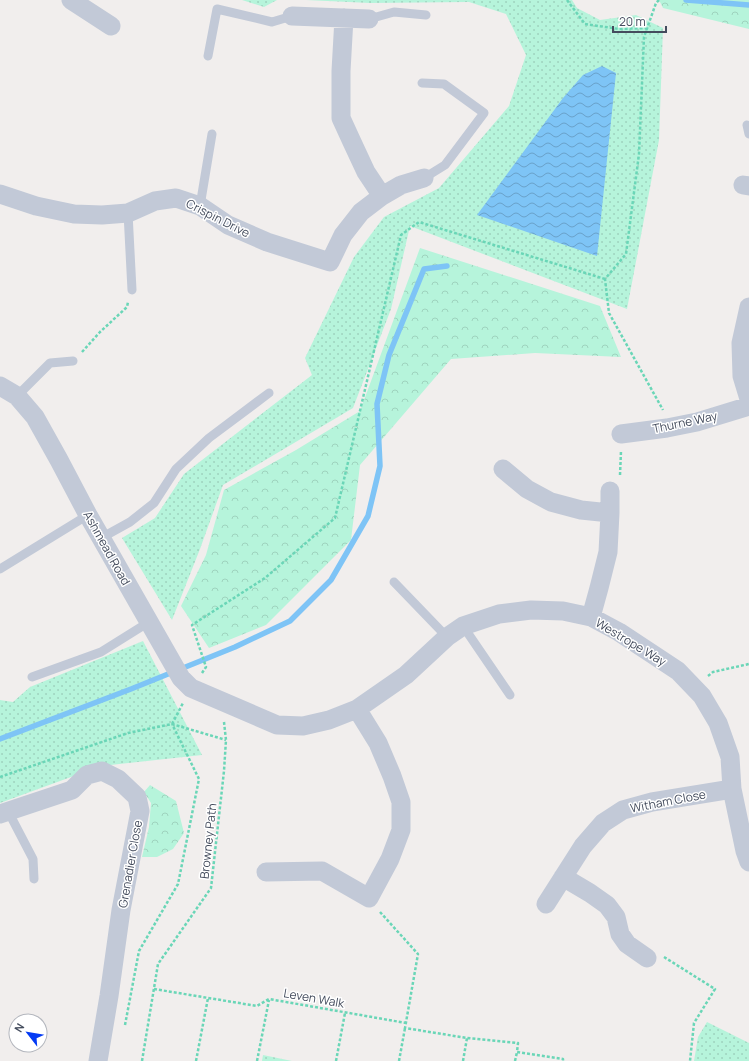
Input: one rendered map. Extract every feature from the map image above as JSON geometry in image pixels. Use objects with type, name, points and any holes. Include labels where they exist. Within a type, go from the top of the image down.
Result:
[{"type":"street","points":[[71,0],[111,26]]},
{"type":"street","points":[[292,16],[369,19]]},
{"type":"street","points":[[344,18],[341,71],[342,118],[366,172],[382,196]]},
{"type":"street","name":"Crispin Drive","points":[[0,194],[36,206],[74,214],[102,215],[128,213],[155,201],[176,198],[200,206],[228,225],[267,242],[330,262],[344,235],[361,212],[382,196],[401,185],[424,178]]},
{"type":"street","points":[[749,307],[742,343],[742,376],[749,399]]},
{"type":"street","name":"Ashmead Road","points":[[0,386],[17,396],[35,417],[101,538],[181,676]]},
{"type":"street","name":"Thurne Way","points":[[621,434],[667,428],[697,422],[749,406]]},
{"type":"street","points":[[503,469],[527,489],[551,502],[581,510],[610,513]]},
{"type":"street","points":[[591,617],[600,588],[608,552],[610,492]]},
{"type":"street","name":"Westrope Way","points":[[221,701],[277,725],[303,726],[329,720],[357,709],[406,675],[447,637],[463,626],[499,614],[531,610],[563,610],[591,617],[620,632],[678,671],[702,696],[718,723],[730,757],[732,789],[745,851],[749,862]]},
{"type":"street","points":[[181,676],[221,701]]},
{"type":"street","points":[[266,872],[322,871],[369,898],[390,859],[401,830],[401,802],[378,743],[357,709]]},
{"type":"street","name":"Grenadier Close","points":[[4,813],[72,790],[87,775],[102,771],[118,779],[137,797],[140,811],[122,910],[110,996],[98,1061]]},
{"type":"street","name":"Witham Close","points":[[546,904],[583,846],[603,823],[623,810],[652,802],[732,789]]},
{"type":"street","points":[[563,877],[607,905],[616,917],[620,934],[627,944],[647,958]]},
{"type":"lane","points":[[208,56],[218,9],[272,22],[292,16]]},
{"type":"lane","points":[[369,19],[394,12],[426,15]]},
{"type":"lane","points":[[422,83],[444,84],[484,113],[445,165],[424,178]]},
{"type":"lane","points":[[200,206],[212,134]]},
{"type":"lane","points":[[128,213],[132,290]]},
{"type":"lane","points":[[17,396],[50,363],[73,360]]},
{"type":"lane","points":[[101,538],[130,522],[154,503],[176,469],[209,438],[269,394]]},
{"type":"lane","points":[[0,569],[88,514]]},
{"type":"lane","points":[[394,582],[447,637]]},
{"type":"lane","points":[[32,677],[100,652],[149,622]]},
{"type":"lane","points":[[463,626],[510,695]]},
{"type":"lane","points":[[4,813],[33,859],[34,879]]},
{"type":"path","points":[[567,0],[585,24],[618,29],[647,28]]},
{"type":"path","points":[[659,0],[656,3],[644,37],[639,154],[626,254],[605,279],[608,313],[666,415],[667,428]]},
{"type":"path","points":[[206,667],[192,625],[265,578],[335,518],[401,234],[419,222],[605,279]]},
{"type":"path","points":[[73,360],[127,307],[132,290]]},
{"type":"path","points":[[610,492],[620,489],[621,434]]},
{"type":"path","points":[[693,687],[713,672],[749,664]]},
{"type":"path","points":[[123,1032],[139,951],[178,884],[199,779],[172,724],[181,676]]},
{"type":"path","name":"Browney Path","points":[[142,1061],[158,964],[211,888],[224,772],[226,740],[221,701]]},
{"type":"path","points":[[0,777],[128,733],[172,724],[226,740]]},
{"type":"path","points":[[369,898],[384,918],[418,954],[400,1061]]},
{"type":"path","points":[[647,958],[660,955],[715,990],[694,1023],[690,1061]]},
{"type":"path","name":"Leven Walk","points":[[154,989],[257,1006],[269,999],[406,1023]]},
{"type":"path","points":[[196,1061],[208,998]]},
{"type":"path","points":[[257,1061],[269,999]]},
{"type":"path","points":[[336,1061],[345,1013]]},
{"type":"path","points":[[405,1028],[467,1038],[518,1043],[515,1061]]},
{"type":"path","points":[[463,1061],[467,1038]]},
{"type":"path","points":[[517,1052],[563,1059],[563,1061]]},
{"type":"green space","points":[[242,0],[277,0],[264,7]]},
{"type":"green space","points":[[306,0],[572,0],[577,8],[600,20],[636,15],[663,28],[659,140],[627,309],[410,226],[391,309],[353,408],[223,485],[172,620],[122,538],[155,518],[184,474],[312,375],[305,358],[354,257],[384,217],[439,188],[509,106],[526,55],[506,14],[469,2],[370,3]]},
{"type":"green space","points":[[659,0],[749,0],[749,29],[663,8]]},
{"type":"green space","points":[[420,248],[600,306],[621,357],[535,353],[451,359],[360,465],[351,540],[266,625],[209,648],[181,606],[206,555],[224,490],[296,450],[360,411]]},
{"type":"green space","points":[[143,641],[202,755],[101,766],[0,803],[0,700],[13,702],[30,687]]},
{"type":"green space","points":[[150,785],[176,801],[184,833],[173,849],[157,857],[142,857],[149,827],[151,803],[144,792]]},
{"type":"green space","points":[[707,1022],[749,1043],[749,1061],[694,1061],[698,1037]]},
{"type":"green space","points":[[263,1055],[292,1061],[262,1061]]},
{"type":"water","points":[[602,66],[616,73],[597,256],[477,215],[563,98],[583,75]]},
{"type":"waterway","points":[[686,0],[749,5]]},
{"type":"waterway","points":[[0,739],[235,647],[290,621],[331,580],[368,516],[380,466],[377,404],[389,355],[424,269],[447,266]]}]
